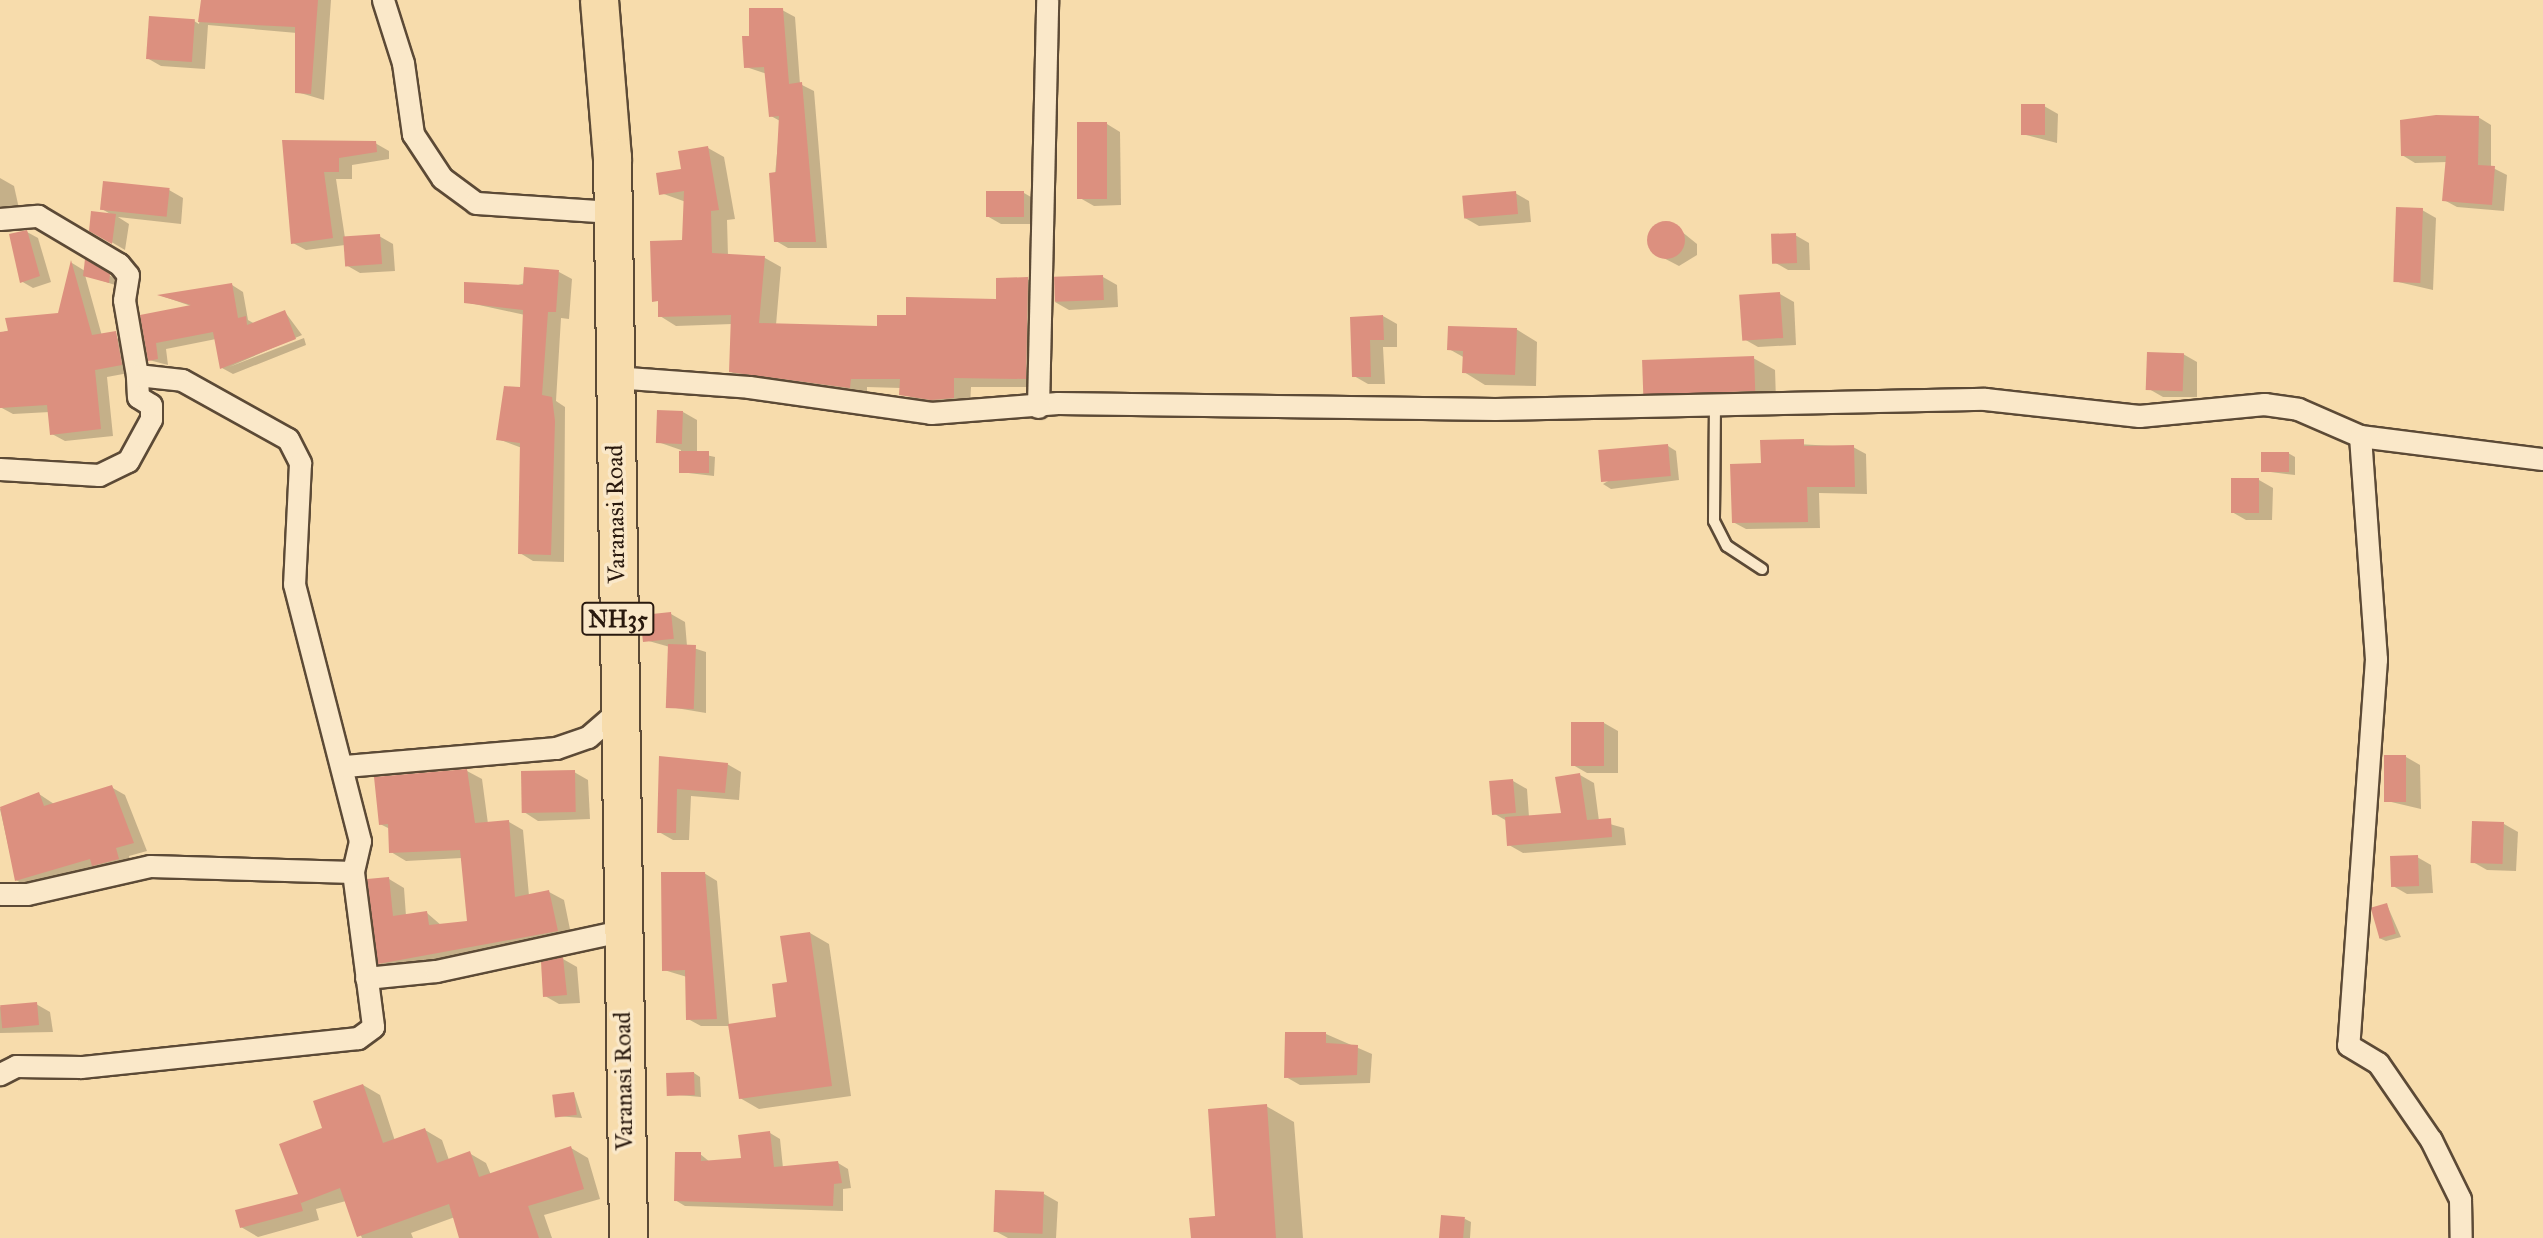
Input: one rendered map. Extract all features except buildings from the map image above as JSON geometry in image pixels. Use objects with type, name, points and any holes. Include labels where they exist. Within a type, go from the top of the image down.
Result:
[{"type":"highway","name":"Varanasi Road","points":[[599,0],[613,212],[621,931],[628,1238]]},
{"type":"street","points":[[383,0],[403,63],[414,134],[442,178],[476,203],[613,212]]},
{"type":"street","points":[[1038,407],[1046,0]]},
{"type":"street","points":[[0,219],[38,216],[119,264],[128,275],[124,300],[137,375],[138,397],[151,405],[150,419],[128,461],[99,475],[0,469]]},
{"type":"street","points":[[0,1074],[16,1066],[81,1067],[358,1038],[373,1027],[353,872],[360,841],[345,766],[310,658],[294,584],[301,483],[295,452],[279,432],[182,380],[137,375]]},
{"type":"street","points":[[614,377],[749,387],[896,411],[1038,407],[1985,399],[2139,416],[2273,405],[2360,436],[2543,459]]},
{"type":"street","points":[[2360,436],[2376,659],[2348,1045],[2378,1063],[2431,1140],[2460,1199],[2461,1238]]},
{"type":"street","points":[[345,766],[556,748],[588,737],[619,710]]},
{"type":"street","points":[[0,894],[27,894],[150,866],[353,872]]},
{"type":"street","points":[[366,978],[436,971],[621,931]]},
{"type":"lane","points":[[1715,403],[1714,521],[1727,546],[1762,569]]}]
